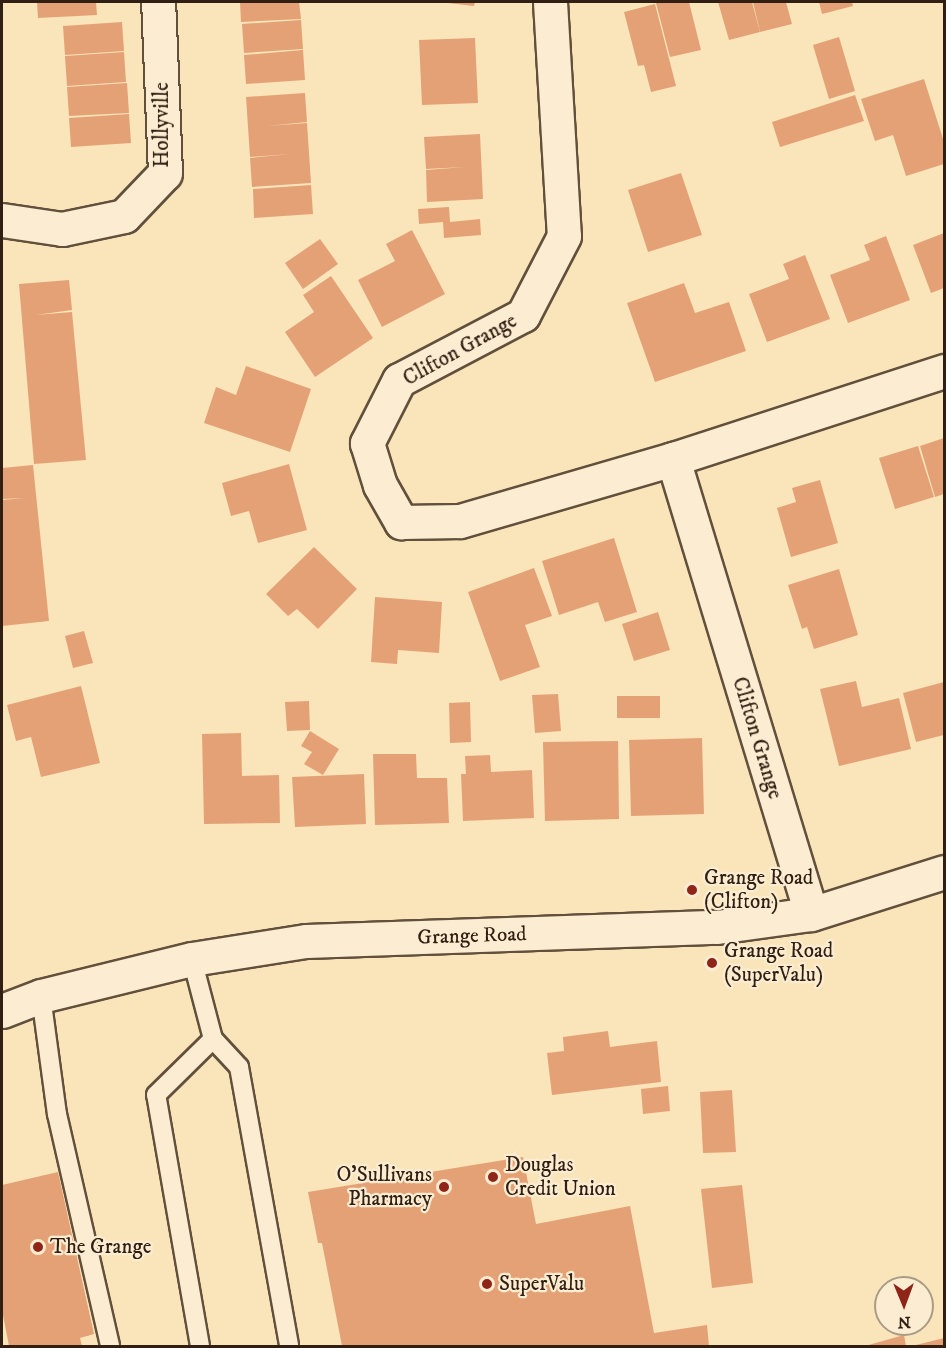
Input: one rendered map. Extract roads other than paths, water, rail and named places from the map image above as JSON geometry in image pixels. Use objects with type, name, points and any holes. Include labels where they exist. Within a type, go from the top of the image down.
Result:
[{"type":"street","name":"Hollyville","points":[[2,220],[62,229],[124,216],[165,173],[159,2]]},
{"type":"street","name":"Clifton Grange","points":[[550,2],[564,236],[523,315],[399,380],[367,443],[380,485],[401,522],[460,521],[673,459],[945,371]]},
{"type":"street","name":"Clifton Grange","points":[[673,459],[811,914]]},
{"type":"street","name":"Grange Road","points":[[2,1011],[40,996],[192,959],[306,941],[717,927],[811,914],[945,872]]},
{"type":"lane","points":[[192,959],[213,1039],[239,1067],[289,1347]]},
{"type":"lane","points":[[40,996],[57,1114],[111,1347]]},
{"type":"lane","points":[[200,1347],[156,1095],[213,1039]]},
{"type":"place","name":"Grange Road (Clifton)","points":[[692,890]]},
{"type":"place","name":"Grange Road (SuperValu)","points":[[712,963]]},
{"type":"place","name":"Douglas Credit Union","points":[[493,1177]]},
{"type":"place","name":"O'Sullivans Pharmacy","points":[[444,1187]]},
{"type":"place","name":"The Grange","points":[[38,1247]]},
{"type":"place","name":"SuperValu","points":[[487,1284]]}]
